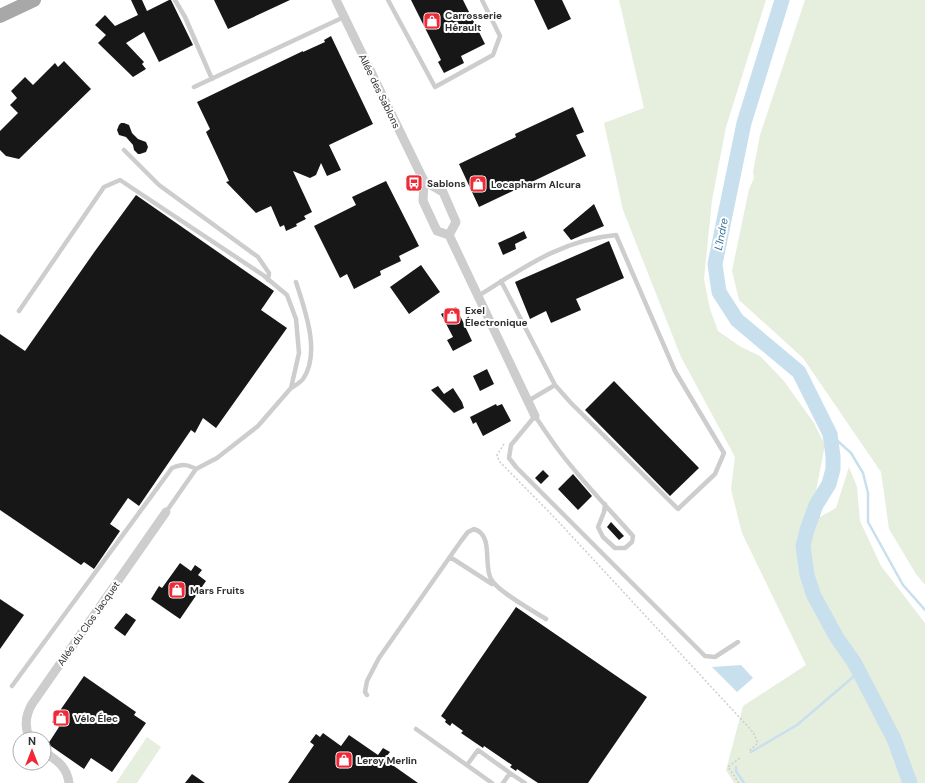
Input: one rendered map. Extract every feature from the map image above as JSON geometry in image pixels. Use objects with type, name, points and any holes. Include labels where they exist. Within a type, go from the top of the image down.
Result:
[{"type":"main road","points":[[0,16],[34,0]]},
{"type":"street","name":"Allée des Sablons","points":[[336,0],[424,181],[423,201],[437,230],[449,235],[535,416]]},
{"type":"street","points":[[424,181],[443,192],[456,222],[449,235]]},
{"type":"street","name":"Allée du Clos Jacquet","points":[[26,731],[25,724],[28,711],[32,704],[166,512]]},
{"type":"street","points":[[52,758],[62,765],[66,771],[69,783]]},
{"type":"lane","points":[[175,0],[212,79]]},
{"type":"lane","points":[[388,0],[435,87],[493,55],[500,36],[482,0]]},
{"type":"lane","points":[[194,87],[344,17]]},
{"type":"lane","points":[[124,150],[159,185],[258,257],[269,273],[268,280]]},
{"type":"lane","points":[[19,311],[104,188],[120,180],[268,280],[287,295],[296,319],[299,353],[290,388]]},
{"type":"lane","points":[[478,296],[501,281],[532,261],[560,248],[598,237],[616,235],[675,370],[724,453],[715,474],[678,509],[554,385],[501,281]]},
{"type":"lane","points":[[166,512],[196,469],[216,458],[258,426],[290,388],[303,380],[311,360],[311,341],[302,300],[296,282]]},
{"type":"lane","points":[[528,401],[554,385]]},
{"type":"lane","points":[[605,504],[604,512],[598,527],[603,537],[615,548],[626,548],[632,542],[632,536],[605,504],[579,475],[560,452],[535,416],[511,445],[510,458],[516,467],[705,656],[715,657],[738,642]]},
{"type":"lane","points":[[12,686],[172,468],[179,464],[187,464],[196,469]]},
{"type":"lane","points":[[367,695],[365,692],[365,687],[379,658],[468,532],[474,529],[479,531],[483,536],[486,548],[488,571],[491,580],[500,589]]},
{"type":"lane","points":[[450,557],[546,619]]},
{"type":"lane","points":[[416,729],[492,783]]},
{"type":"lane","points":[[467,765],[478,750],[524,783]]},
{"type":"lane","points":[[502,783],[510,772]]},
{"type":"path","points":[[506,441],[498,455],[499,460],[753,732],[758,743],[749,751]]},
{"type":"path","points":[[739,783],[728,767],[740,758]]},
{"type":"green space","points":[[619,0],[766,0],[726,127],[712,200],[704,279],[710,309],[718,331],[741,347],[760,356],[784,381],[814,423],[825,445],[815,496],[820,517],[836,508],[849,467],[857,487],[860,521],[881,566],[925,623],[925,783],[734,783],[726,770],[743,706],[806,665],[742,533],[731,489],[735,457],[681,357],[623,210],[604,123],[644,108]]},
{"type":"green space","points":[[805,0],[925,0],[925,585],[916,574],[889,529],[881,472],[803,358],[739,300],[732,271],[749,189],[754,178],[753,172],[760,135]]},
{"type":"green space","points":[[147,737],[161,747],[137,783],[116,783]]},
{"type":"water","points":[[741,665],[753,678],[737,692],[712,667]]},
{"type":"building","points":[[131,0],[142,0],[147,11],[171,0],[193,45],[159,62],[144,32],[126,43],[144,62],[142,64],[146,69],[133,77],[98,43],[106,35],[95,25],[105,15],[115,26],[138,15]]},
{"type":"building","points":[[214,0],[290,0],[228,29]]},
{"type":"building","points":[[411,0],[463,0],[485,44],[461,56],[464,63],[444,73],[438,62],[441,60]]},
{"type":"building","points":[[534,0],[562,0],[571,19],[548,30]]},
{"type":"building","points":[[331,36],[373,124],[329,145],[341,170],[327,176],[321,163],[316,175],[310,178],[293,171],[312,212],[304,216],[306,219],[296,224],[297,226],[286,231],[284,225],[280,227],[271,206],[256,213],[226,182],[229,181],[206,132],[210,129],[197,102],[325,42],[324,40]]},
{"type":"building","points":[[64,61],[91,89],[19,159],[6,156],[0,150],[0,131],[18,113],[10,105],[17,98],[11,91],[25,77],[33,85],[55,63],[58,67]]},
{"type":"building","points":[[573,107],[584,132],[576,135],[586,156],[479,207],[459,164],[516,137],[515,134]]},
{"type":"building","points":[[121,123],[129,125],[132,133],[138,139],[146,142],[148,147],[146,152],[138,154],[126,137],[119,135],[117,130]]},
{"type":"building","points":[[386,181],[419,246],[399,256],[401,261],[380,271],[381,275],[354,289],[347,274],[340,278],[314,226],[356,205],[352,197]]},
{"type":"building","points":[[136,195],[274,291],[261,310],[287,328],[216,428],[203,418],[195,433],[191,430],[139,506],[128,498],[110,524],[120,531],[94,569],[84,562],[81,565],[0,510],[0,334],[25,351]]},
{"type":"building","points":[[594,204],[604,226],[571,240],[563,230]]},
{"type":"building","points":[[524,231],[527,238],[515,244],[516,249],[503,255],[498,243]]},
{"type":"building","points":[[609,241],[624,278],[576,299],[581,310],[551,323],[546,311],[530,319],[515,282]]},
{"type":"building","points":[[421,265],[440,292],[409,314],[390,287]]},
{"type":"building","points":[[456,307],[472,341],[453,351],[447,340],[453,337],[441,314]]},
{"type":"building","points":[[487,369],[494,384],[480,391],[473,376]]},
{"type":"building","points":[[614,381],[699,468],[670,496],[585,410]]},
{"type":"building","points":[[438,386],[444,394],[453,388],[464,408],[454,413],[431,390]]},
{"type":"building","points":[[496,404],[497,406],[502,404],[511,421],[483,436],[476,422],[473,424],[470,417]]},
{"type":"building","points":[[543,470],[549,476],[541,484],[535,478]]},
{"type":"building","points":[[573,474],[592,496],[578,510],[558,489]]},
{"type":"building","points":[[611,522],[624,536],[619,540],[607,527]]},
{"type":"building","points":[[180,563],[191,571],[195,565],[202,570],[198,575],[206,581],[180,619],[151,599],[159,586],[162,588]]},
{"type":"building","points":[[0,599],[24,615],[0,649]]},
{"type":"building","points":[[516,607],[647,697],[588,783],[538,783],[517,769],[516,771],[510,767],[512,765],[484,746],[483,748],[461,733],[463,731],[452,723],[450,726],[441,716]]},
{"type":"building","points":[[126,613],[136,620],[125,636],[114,628]]},
{"type":"building","points":[[84,676],[136,712],[134,715],[146,723],[112,772],[91,758],[84,769],[52,747],[52,738],[59,727],[52,722]]},
{"type":"building","name":"Leroy Merlin","points":[[323,733],[341,746],[349,735],[378,755],[383,748],[390,752],[386,757],[393,762],[391,764],[418,783],[288,783],[314,745],[310,742],[316,734],[320,737]]},
{"type":"building","points":[[192,774],[205,783],[185,783]]},
{"type":"waterway","name":"L'Indre","points":[[782,0],[744,123],[715,264],[719,292],[737,320],[799,372],[830,434],[833,469],[829,484],[816,505],[803,546],[807,575],[814,596],[837,638],[854,662],[894,739],[910,783]]},
{"type":"waterway","points":[[830,434],[851,453],[863,473],[868,493],[868,522],[903,585],[925,610]]},
{"type":"waterway","points":[[751,752],[797,725],[859,672]]},
{"type":"waterway","points":[[736,767],[736,771],[744,783]]},
{"type":"place","name":"Carrosserie Hérault","points":[[432,21]]},
{"type":"place","name":"Sablons","points":[[414,183]]},
{"type":"place","name":"Locapharm Alcura","points":[[478,184]]},
{"type":"place","name":"Exel Électronique","points":[[452,316]]},
{"type":"place","name":"Mars Fruits","points":[[177,590]]},
{"type":"place","name":"Vélo Élec","points":[[61,718]]},
{"type":"place","name":"Leroy Merlin","points":[[344,760]]}]
